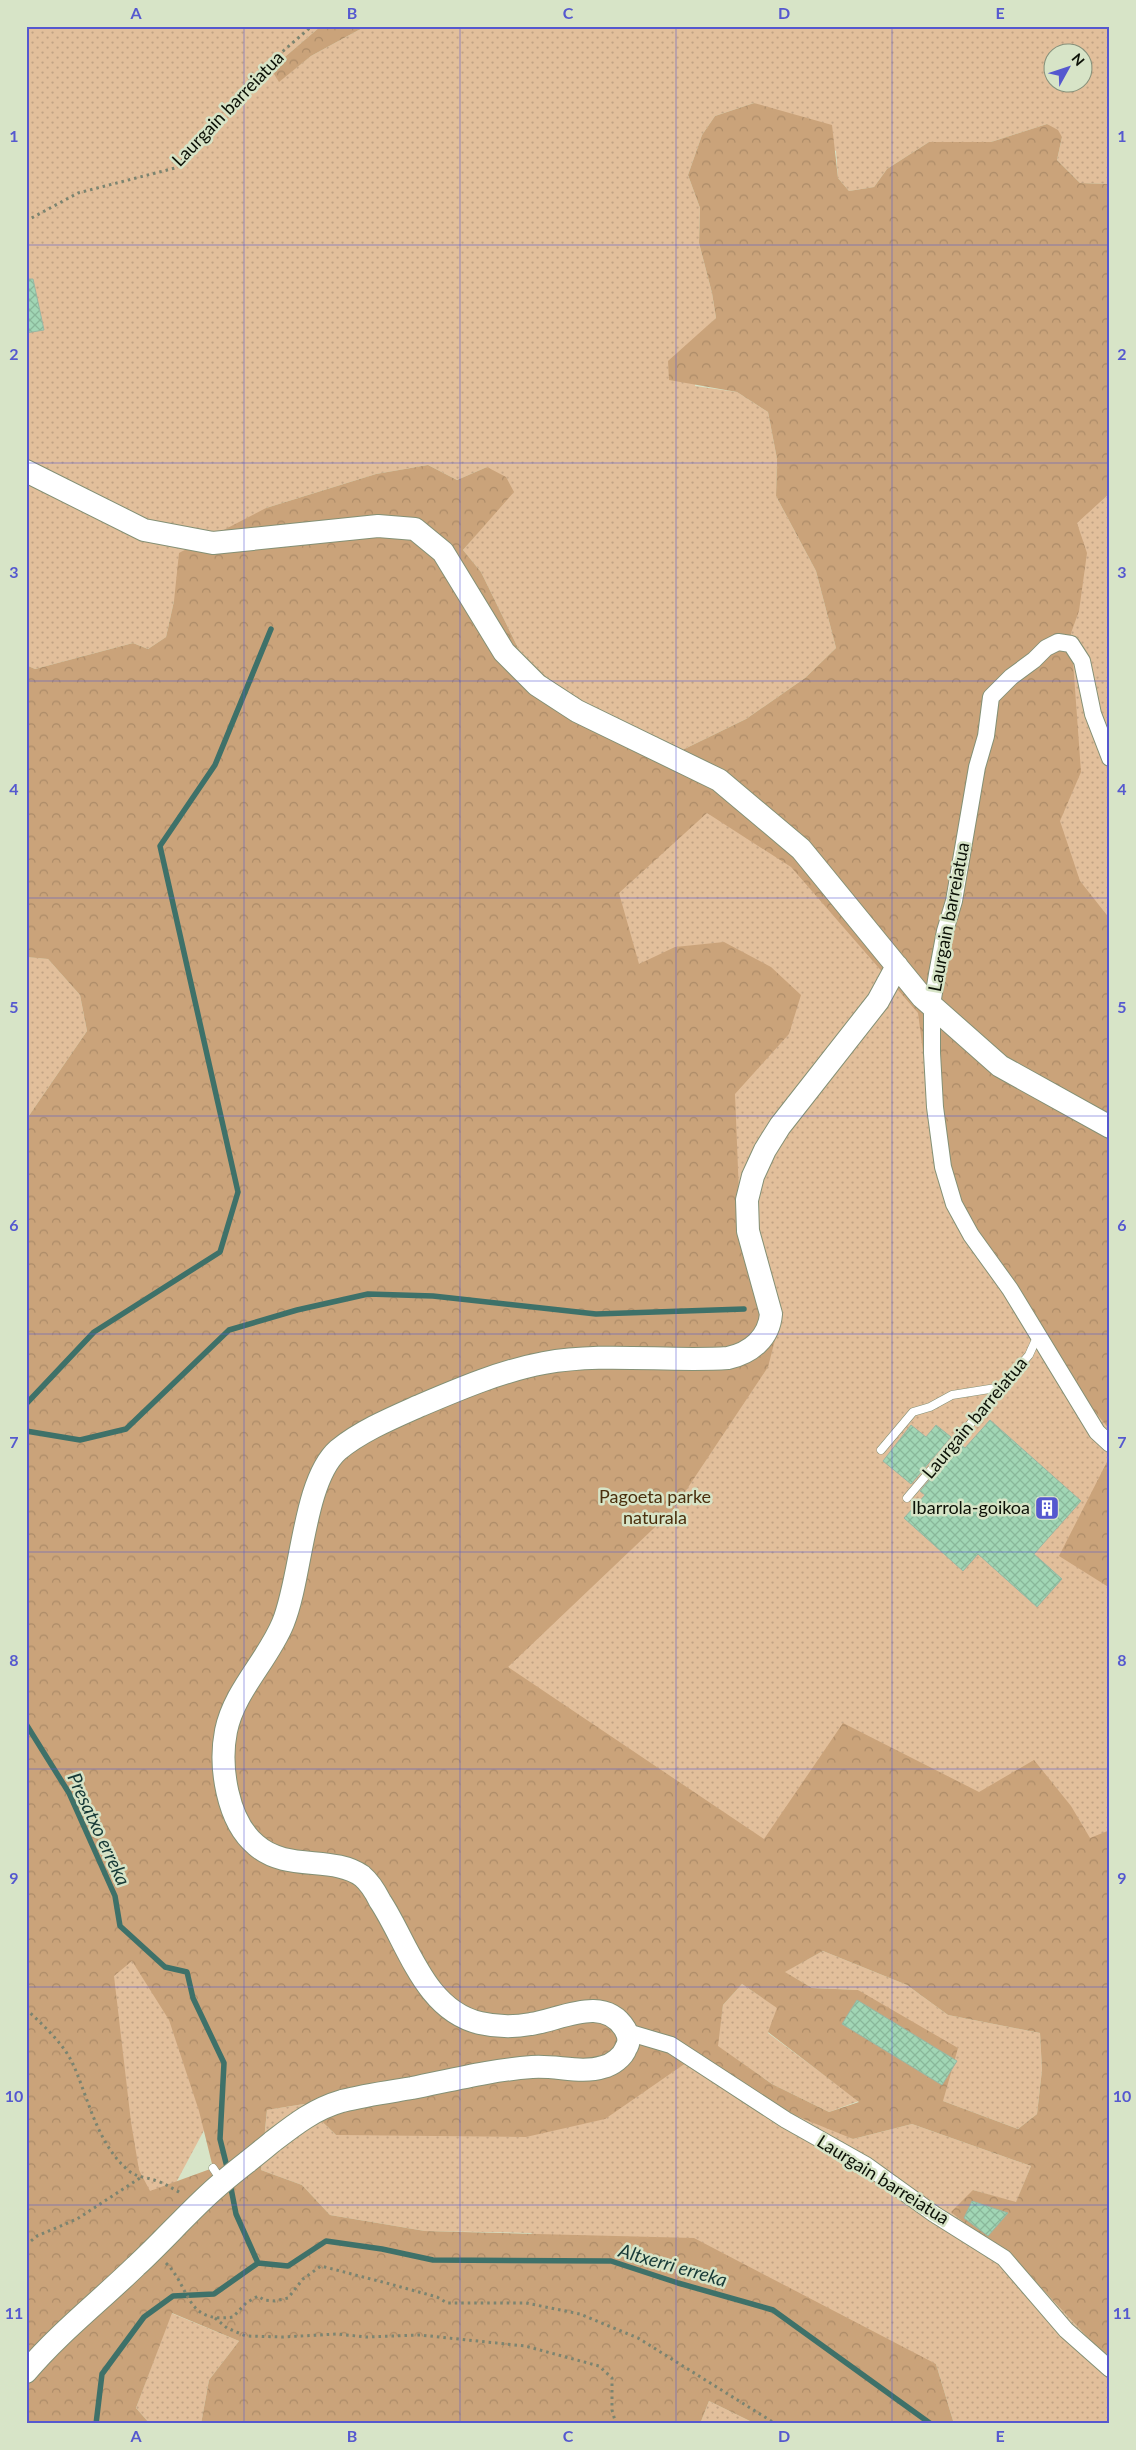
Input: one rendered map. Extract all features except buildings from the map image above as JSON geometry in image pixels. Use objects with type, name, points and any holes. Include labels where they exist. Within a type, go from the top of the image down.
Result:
[{"type":"street","points":[[26,471],[144,530],[213,543],[378,526],[415,529],[443,552],[504,652],[537,686],[577,711],[719,780],[801,849],[922,998],[1000,1066],[1110,1127]]},
{"type":"street","name":"Laurgain barreiatua","points":[[1110,758],[1093,714],[1082,661],[1070,644],[1058,642],[1046,648],[1034,660],[1011,677],[991,697],[986,736],[977,767],[954,901],[946,931],[932,1006],[935,1106],[943,1167],[954,1204],[971,1235],[1010,1288],[1098,1432],[1110,1444]]},
{"type":"street","points":[[26,2372],[48,2348],[150,2252],[205,2197],[224,2175],[290,2126],[312,2113],[336,2102],[476,2073],[528,2067],[577,2070],[602,2068],[610,2065],[626,2051],[629,2042],[627,2032],[610,2015],[598,2011],[578,2012],[531,2024],[505,2026],[483,2024],[465,2018],[449,2009],[430,1988],[383,1905],[362,1877],[332,1867],[281,1859],[259,1848],[245,1834],[238,1823],[226,1780],[224,1758],[227,1724],[236,1702],[283,1623],[300,1563],[317,1482],[328,1461],[342,1447],[389,1419],[440,1397],[521,1368],[549,1362],[579,1360],[728,1358],[740,1356],[760,1342],[768,1329],[771,1314],[748,1231],[747,1200],[753,1176],[768,1144],[780,1126],[878,1002],[897,966]]},
{"type":"street","name":"Laurgain barreiatua","points":[[627,2032],[670,2045],[786,2120],[866,2165],[934,2214],[1004,2258],[1066,2330],[1110,2368]]},
{"type":"lane","name":"Laurgain barreiatua","points":[[907,1498],[1029,1355],[1038,1335]]},
{"type":"lane","points":[[881,1450],[913,1412],[930,1407],[952,1395],[1002,1387]]},
{"type":"path","name":"Laurgain barreiatua","points":[[26,221],[78,193],[175,168],[191,151],[214,120],[252,78],[312,26]]},
{"type":"path","points":[[26,2009],[50,2032],[72,2064],[92,2117],[116,2156],[129,2171],[140,2178],[156,2180],[181,2193],[205,2197]]},
{"type":"path","points":[[26,2245],[37,2236],[77,2218],[140,2178]]},
{"type":"path","points":[[150,2252],[173,2270],[189,2302],[204,2315],[214,2318],[233,2317],[246,2303],[258,2296],[264,2300],[275,2301],[288,2298],[303,2279],[321,2266],[437,2297],[447,2302],[501,2301],[526,2303],[580,2314],[638,2338],[776,2424]]},
{"type":"path","points":[[214,2318],[227,2328],[246,2336],[283,2337],[337,2334],[366,2337],[420,2335],[525,2346],[599,2366],[612,2378],[612,2410],[616,2424]]},
{"type":"green space","points":[[26,26],[321,26],[279,62],[279,81],[311,56],[366,26],[1110,26],[1110,184],[1080,183],[1057,160],[1062,137],[1047,124],[991,142],[929,142],[887,169],[874,187],[849,191],[838,178],[836,151],[754,103],[715,116],[702,135],[688,175],[700,208],[699,243],[712,293],[716,318],[699,335],[695,386],[737,392],[768,412],[777,459],[776,496],[816,571],[836,648],[805,678],[746,719],[670,756],[568,698],[519,650],[481,572],[463,550],[479,531],[487,467],[457,480],[428,465],[376,474],[266,508],[174,601],[166,637],[148,649],[133,643],[35,669],[26,665]]},
{"type":"green space","points":[[321,26],[366,26],[311,56],[279,82],[274,74],[279,62]]},
{"type":"green space","points":[[754,103],[832,125],[838,178],[849,191],[874,187],[887,169],[929,142],[991,142],[1047,124],[1058,130],[1062,137],[1057,160],[1080,183],[1110,184],[1110,493],[1077,523],[1087,553],[1079,611],[1071,633],[1081,772],[1060,821],[1080,881],[1110,919],[1110,1430],[1091,1407],[940,1183],[918,1013],[791,867],[707,813],[619,893],[639,964],[675,947],[724,942],[771,967],[801,995],[789,1034],[735,1094],[740,1219],[775,1340],[768,1367],[673,1510],[508,1667],[764,1839],[843,1723],[979,1792],[1034,1760],[1071,1806],[1090,1838],[1110,1830],[1110,2353],[1104,2355],[1031,2277],[951,2212],[973,2190],[1016,2202],[1031,2166],[912,2124],[853,2139],[789,2113],[696,2056],[605,2119],[526,2137],[336,2135],[304,2104],[267,2110],[261,2170],[302,2185],[330,2215],[425,2231],[694,2238],[936,2364],[954,2424],[756,2424],[709,2401],[700,2424],[201,2424],[209,2380],[239,2341],[172,2313],[136,2408],[150,2424],[26,2424],[26,1120],[87,1031],[80,995],[48,959],[26,957],[26,665],[35,669],[133,643],[148,649],[166,637],[174,601],[179,553],[266,508],[376,474],[428,465],[457,480],[487,467],[506,477],[514,492],[463,550],[481,572],[519,650],[568,698],[670,756],[746,719],[805,678],[836,648],[816,571],[776,496],[777,459],[768,412],[737,392],[669,380],[668,361],[716,318],[712,293],[699,243],[700,208],[688,175],[702,135],[715,116]],"holes":[[[823,1951],[907,1985],[948,2015],[1040,2033],[1042,2070],[1037,2114],[1018,2129],[943,2101],[958,2048],[858,1990],[812,1988],[785,1972]],[[132,1961],[169,2020],[199,2111],[213,2168],[150,2191],[139,2170],[131,2122],[114,1976]],[[742,1984],[777,2008],[768,2032],[859,2102],[829,2112],[772,2084],[718,2046],[723,2005]]]},
{"type":"green space","name":"Pagoeta parke naturala","points":[[1110,480],[1110,2230],[1082,1988],[814,1944],[209,2121],[155,2222],[135,2245],[26,1409],[244,1139]]},
{"type":"green space","points":[[26,957],[48,959],[80,995],[87,1031],[26,1120]]},
{"type":"green space","points":[[1110,1456],[1110,1588],[1059,1556]]},
{"type":"green space","points":[[823,1951],[907,1985],[948,2015],[1040,2033],[1042,2070],[1037,2114],[1018,2129],[943,2101],[858,1990],[812,1988],[784,1972]]},
{"type":"green space","points":[[742,1984],[778,2008],[768,2033],[859,2101],[829,2112],[772,2084],[717,2046],[723,2005]]},
{"type":"green space","points":[[696,2056],[853,2139],[912,2124],[1031,2166],[1016,2203],[973,2190],[1031,2277],[1104,2355],[1110,2353],[1110,2424],[954,2424],[936,2364],[530,2233],[425,2231],[330,2215],[302,2185],[261,2170],[267,2110],[304,2104],[336,2135],[670,2073]]},
{"type":"green space","points":[[171,2313],[239,2341],[209,2380],[201,2424],[150,2424],[136,2408]]},
{"type":"green space","points":[[709,2401],[756,2424],[700,2424]]},
{"type":"waterway","points":[[26,1404],[94,1332],[220,1252],[238,1192],[160,846],[215,765],[271,629]]},
{"type":"waterway","points":[[26,1431],[80,1440],[126,1429],[229,1330],[297,1310],[368,1294],[433,1296],[596,1314],[744,1309]]},
{"type":"waterway","name":"Presatxo erreka","points":[[26,1724],[69,1793],[115,1896],[120,1926],[165,1967],[187,1972],[193,1998],[224,2063],[220,2139],[228,2171]]},
{"type":"waterway","name":"Presatxo erreka","points":[[230,2183],[236,2214],[258,2263]]},
{"type":"waterway","name":"Altxerri erreka","points":[[258,2263],[288,2266],[326,2241],[382,2249],[433,2260],[611,2261],[678,2283],[773,2310],[931,2424]]},
{"type":"waterway","points":[[96,2424],[102,2374],[144,2317],[173,2296],[214,2294],[258,2263]]},
{"type":"place","name":"Ibarrola-goikoa","points":[[1047,1508]]}]
